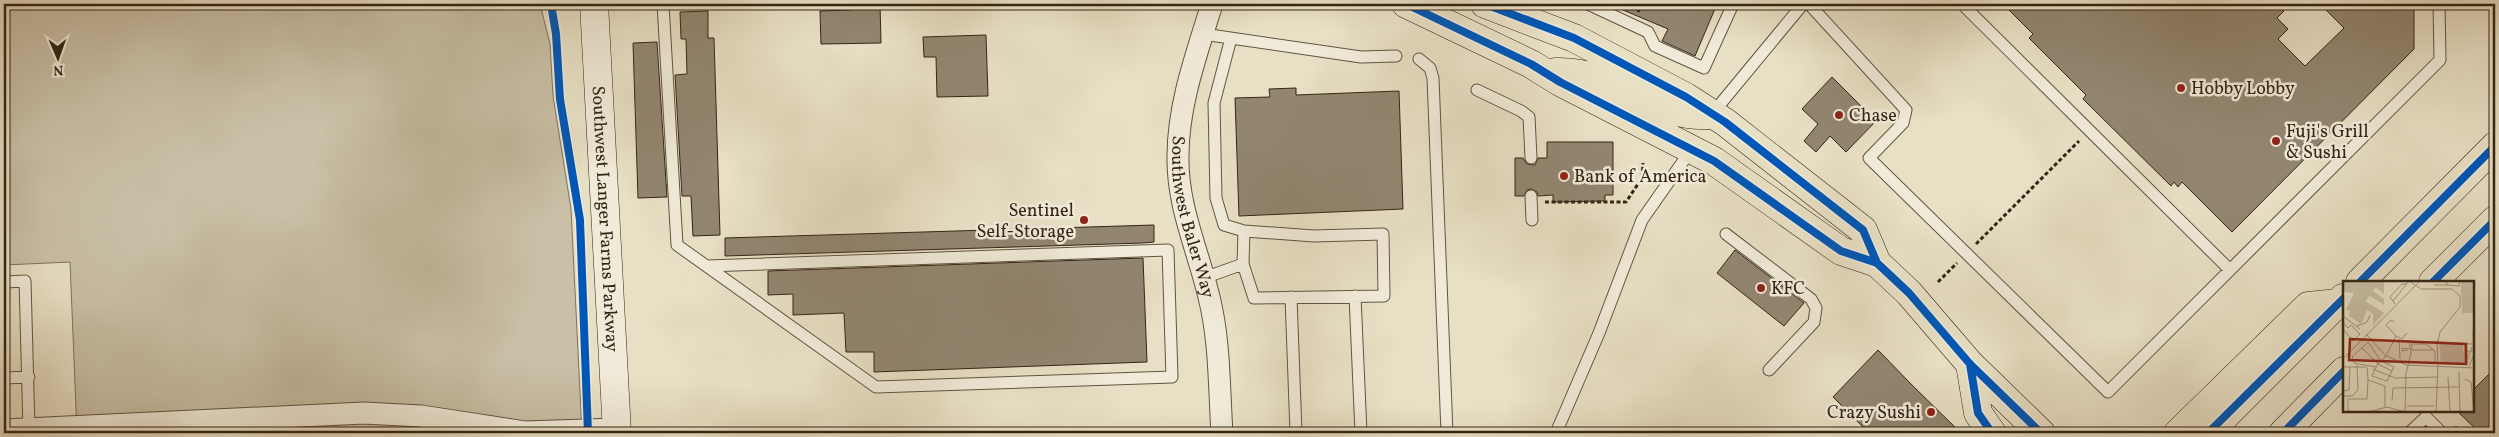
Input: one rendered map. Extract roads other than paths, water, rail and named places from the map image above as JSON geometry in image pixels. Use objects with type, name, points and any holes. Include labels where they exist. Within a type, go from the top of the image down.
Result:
[{"type":"highway","points":[[1406,4],[1544,72],[1724,167],[1841,251],[1877,263]]},
{"type":"highway","points":[[1485,4],[1531,11],[1574,38],[1686,97],[1712,114],[1863,230],[1877,263],[1909,293],[1970,364],[2041,433]]},
{"type":"highway","points":[[1544,72],[1572,71],[1598,78],[1632,91],[1673,112],[1693,116],[1712,114]]},
{"type":"highway","points":[[2361,281],[2495,146]]},
{"type":"highway","points":[[2434,281],[2495,220]]},
{"type":"highway","points":[[2178,433],[2308,306],[2341,300]]},
{"type":"highway","points":[[2208,433],[2341,300]]},
{"type":"highway","points":[[1970,364],[1978,413],[1992,433]]},
{"type":"highway","points":[[2283,433],[2343,372]]},
{"type":"street","name":"Southwest Langer Farms Parkway","points":[[594,4],[616,431]]},
{"type":"street","name":"Southwest Baler Way","points":[[1212,4],[1186,94],[1178,156],[1181,196],[1190,237],[1204,278],[1215,325],[1222,433]]},
{"type":"street","points":[[4,430],[42,430],[364,413],[421,416],[525,432],[616,431]]},
{"type":"lane","points":[[663,4],[677,245],[876,387],[1172,377],[1168,250],[707,266]]},
{"type":"lane","points":[[1588,4],[1648,32],[1655,46],[1704,68],[1732,4]]},
{"type":"lane","points":[[1712,114],[1802,4]]},
{"type":"lane","points":[[1809,4],[1906,110],[1903,123],[1869,158],[2108,392],[2440,60],[2439,4]]},
{"type":"lane","points":[[1962,4],[2230,270]]},
{"type":"lane","points":[[1203,34],[1361,57],[1396,56]]},
{"type":"lane","points":[[1231,38],[1214,103],[1216,198],[1224,225],[1244,231],[1314,236],[1383,234],[1384,296],[1254,298],[1243,264],[1244,231]]},
{"type":"lane","points":[[1419,59],[1430,68],[1432,78],[1447,433]]},
{"type":"lane","points":[[1477,90],[1521,111],[1529,117],[1531,158]]},
{"type":"lane","points":[[1556,433],[1600,333],[1642,220],[1691,149]]},
{"type":"lane","points":[[1531,199],[1532,220]]},
{"type":"lane","points":[[1726,234],[1811,300],[1816,308],[1814,322],[1769,370]]},
{"type":"lane","points":[[1204,278],[1243,264]]},
{"type":"lane","points":[[4,282],[25,281],[29,377],[42,430]]},
{"type":"lane","points":[[1355,296],[1361,433]]},
{"type":"lane","points":[[1291,297],[1296,433]]},
{"type":"lane","points":[[4,378],[29,377]]},
{"type":"lane","points":[[2409,433],[2426,416],[2442,433]]},
{"type":"place","name":"Hobby Lobby","points":[[2181,88]]},
{"type":"place","name":"Chase","points":[[1839,115]]},
{"type":"place","name":"Fuji's Grill & Sushi","points":[[2276,141]]},
{"type":"place","name":"Bank of America","points":[[1564,176]]},
{"type":"place","name":"Sentinel Self-Storage","points":[[1084,220]]},
{"type":"place","name":"KFC","points":[[1761,288]]},
{"type":"place","name":"Crazy Sushi","points":[[1931,412]]}]
